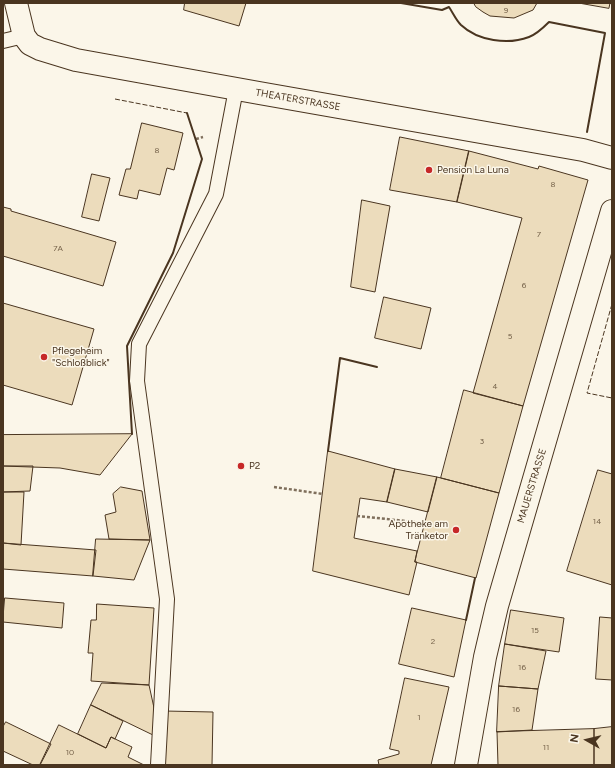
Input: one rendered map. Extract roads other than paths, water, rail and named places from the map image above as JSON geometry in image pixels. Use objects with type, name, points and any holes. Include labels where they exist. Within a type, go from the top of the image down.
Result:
[{"type":"street","points":[[16,3],[24,36]]},
{"type":"street","name":"THEATERSTRASSE","points":[[24,36],[30,44],[40,49],[76,60],[583,150],[612,158]]},
{"type":"street","name":"MAUERSTRASSE","points":[[466,765],[485,657],[497,606],[612,211]]},
{"type":"lane","points":[[3,41],[24,36]]},
{"type":"lane","points":[[158,765],[167,599],[137,381],[139,344],[216,194],[236,89]]},
{"type":"place","name":"Pension La Luna","points":[[429,170]]},
{"type":"place","name":"Pflegeheim \"Schloßblick\"","points":[[44,357]]},
{"type":"place","name":"P2","points":[[241,466]]},
{"type":"place","name":"Apotheke am Tränketor","points":[[456,530]]}]
